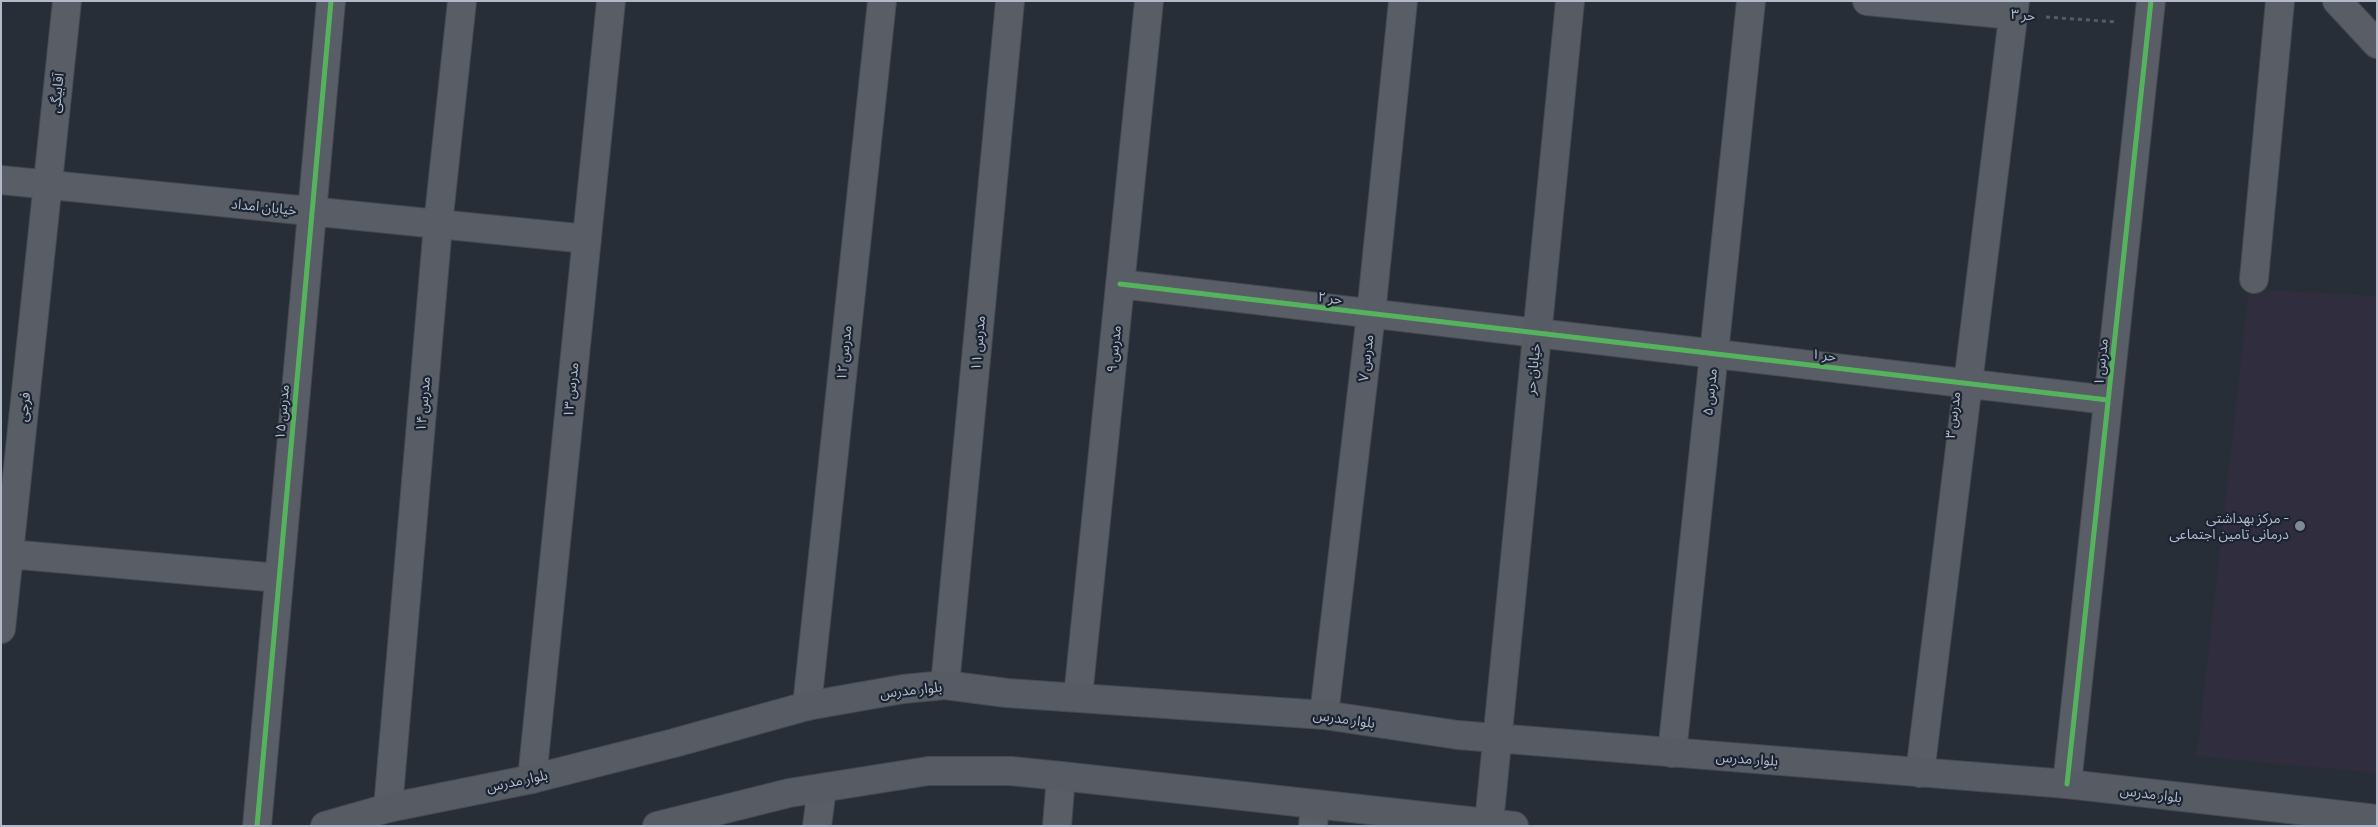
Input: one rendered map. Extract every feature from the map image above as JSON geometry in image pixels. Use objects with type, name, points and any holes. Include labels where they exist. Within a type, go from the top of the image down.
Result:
[{"type":"main road","name":"خیابان حر","points":[[1497,825],[1496,738],[1570,1]]},
{"type":"main road","name":"بلوار مدرس","points":[[325,826],[388,808],[532,779],[674,743],[807,706],[903,689],[945,685],[1007,693],[1324,715],[1458,735],[2067,784],[2377,819]]},
{"type":"main road","points":[[657,826],[789,793],[928,771],[1011,771],[1061,776],[1314,815],[1497,825]]},
{"type":"street","name":"آقابیگی","points":[[46,185],[67,1]]},
{"type":"street","name":"مدرس ۱۵","points":[[257,826],[331,1]]},
{"type":"street","name":"مدرس ۱۴","points":[[388,808],[438,225],[462,1]]},
{"type":"street","name":"مدرس ۱۳","points":[[532,779],[611,1]]},
{"type":"street","name":"مدرس ۱۲","points":[[807,706],[882,1]]},
{"type":"street","name":"مدرس ۱۱","points":[[945,685],[1010,1]]},
{"type":"street","name":"مدرس ۹","points":[[1078,697],[1149,1]]},
{"type":"street","name":"مدرس ۷","points":[[1324,715],[1372,314],[1403,1]]},
{"type":"street","name":"مدرس ۵","points":[[1672,753],[1751,1]]},
{"type":"street","name":"حر ۳","points":[[1866,1],[2014,8]]},
{"type":"street","points":[[2254,278],[2280,1]]},
{"type":"street","points":[[2336,1],[2377,44]]},
{"type":"street","name":"مدرس ۳","points":[[1920,773],[2014,8]]},
{"type":"street","name":"مدرس ۱","points":[[2067,784],[2150,13]]},
{"type":"street","name":"خیابان امداد","points":[[1,180],[587,240]]},
{"type":"street","name":"فرجی","points":[[1,628],[46,185]]},
{"type":"street","name":"حر ۲","points":[[1120,284],[1536,333]]},
{"type":"street","name":"حر ۱","points":[[1536,333],[2108,400]]},
{"type":"street","points":[[9,554],[279,578]]},
{"type":"street","points":[[1057,826],[1061,776]]},
{"type":"street","points":[[818,826],[822,788]]},
{"type":"shaded area","name":"مرکز بهداشتی - درمانی تامین اجتماعی","points":[[2249,289],[2377,296],[2377,773],[2197,756]]},
{"type":"cycle path","points":[[257,826],[331,1]]},
{"type":"cycle path","points":[[2067,784],[2151,1]]},
{"type":"cycle path","points":[[1120,284],[2108,400]]},
{"type":"place","name":"مرکز بهداشتی - درمانی تامین اجتماعی","points":[[2300,526]]}]
